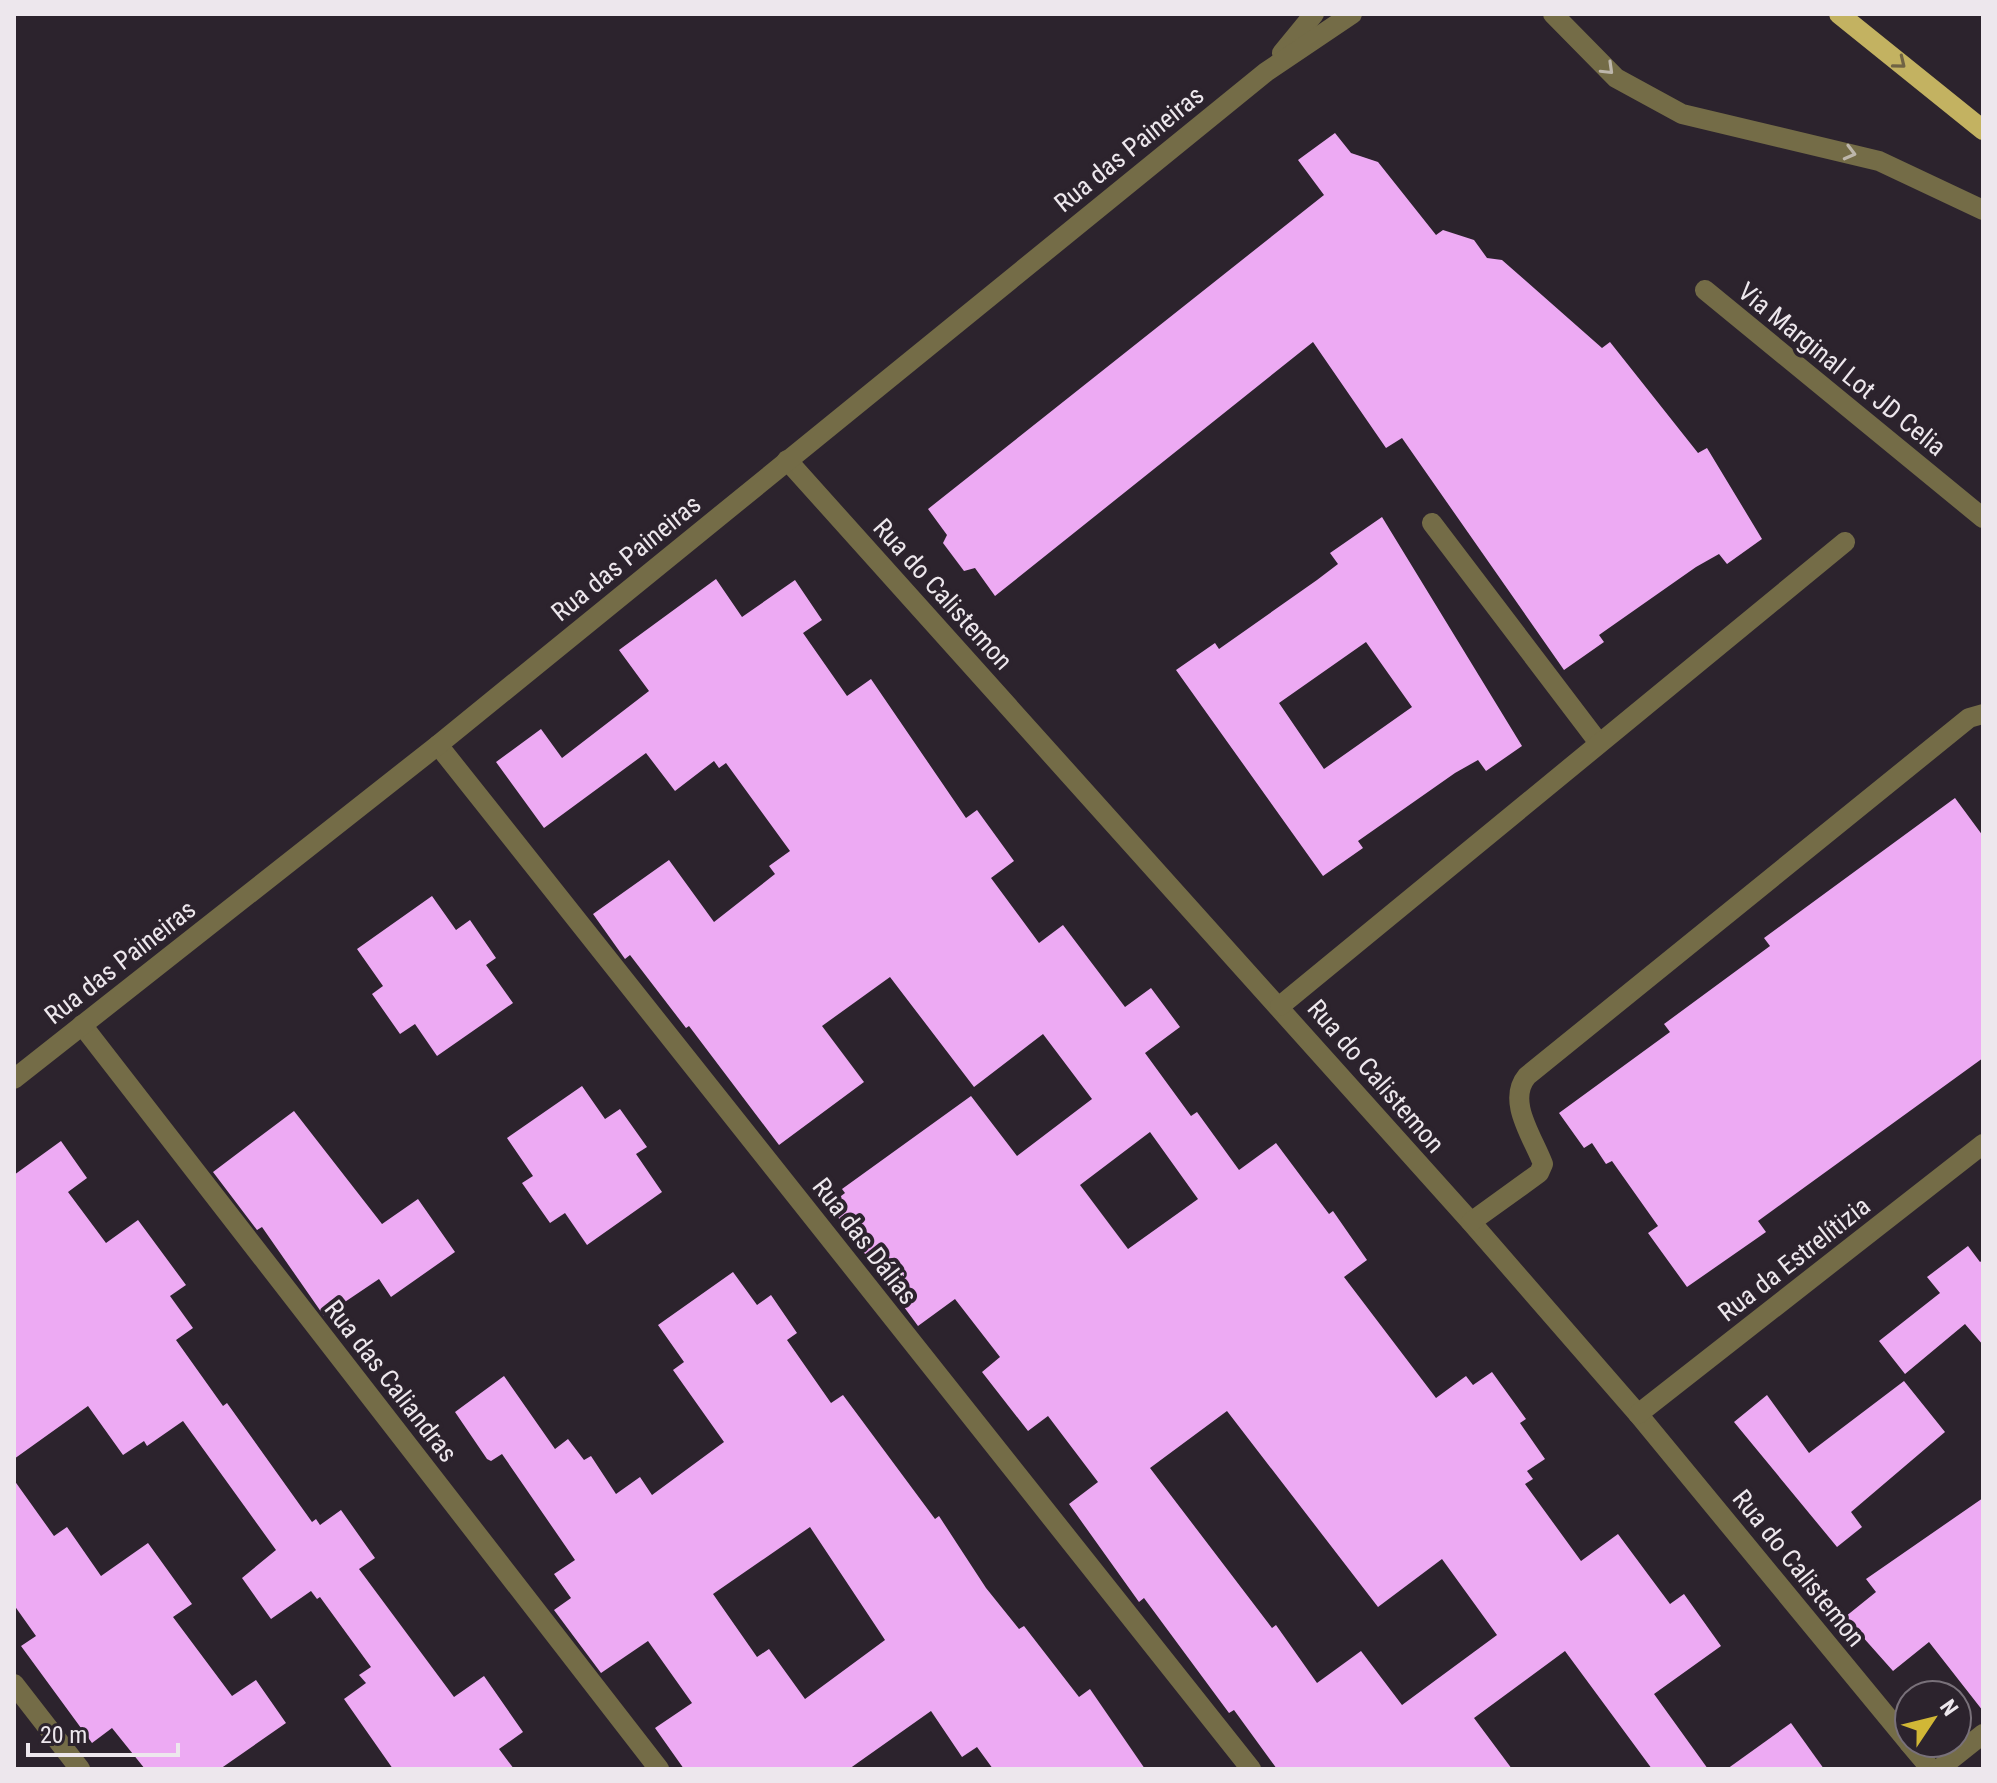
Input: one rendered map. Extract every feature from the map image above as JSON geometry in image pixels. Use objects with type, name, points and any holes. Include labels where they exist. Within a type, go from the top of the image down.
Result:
[{"type":"main road","points":[[1839,14],[1983,130]]},
{"type":"street","name":"Rua das Paineiras","points":[[1266,72],[1314,14]]},
{"type":"street","name":"Rua das Paineiras","points":[[14,1079],[438,745],[1266,72],[1352,14]]},
{"type":"street","points":[[1553,14],[1616,78],[1682,114],[1879,161],[1983,210]]},
{"type":"street","name":"Via Marginal Lot JD Celia","points":[[1705,290],[1983,518]]},
{"type":"street","name":"Rua do Calistemon","points":[[787,460],[1471,1222],[1638,1414],[1893,1724]]},
{"type":"street","points":[[1432,523],[1599,743]]},
{"type":"street","points":[[1280,1006],[1845,542]]},
{"type":"street","points":[[1471,1222],[1539,1173],[1543,1164],[1517,1098],[1519,1086],[1527,1076],[1969,718],[1983,714]]},
{"type":"street","name":"Rua das Dálias","points":[[438,745],[1251,1769]]},
{"type":"street","name":"Rua das Caliandras","points":[[82,1025],[659,1769]]},
{"type":"street","name":"Rua da Estrelítizia","points":[[1638,1414],[1983,1144]]},
{"type":"street","points":[[14,1684],[80,1769]]},
{"type":"street","points":[[1939,1769],[1983,1734]]},
{"type":"building","points":[[1335,133],[1351,153],[1378,162],[1436,235],[1443,230],[1474,240],[1487,258],[1502,260],[1602,348],[1610,342],[1698,453],[1707,448],[1762,539],[1727,564],[1719,554],[1696,567],[1599,635],[1604,642],[1564,670],[1402,438],[1386,448],[1313,342],[995,596],[975,568],[964,571],[943,543],[947,535],[928,509],[1324,195],[1298,160]]},
{"type":"building","points":[[1382,517],[1522,746],[1486,771],[1478,760],[1455,773],[1358,841],[1363,848],[1323,876],[1176,670],[1215,643],[1219,649],[1317,580],[1338,564],[1330,553]],"holes":[[[1366,642],[1412,707],[1324,769],[1279,703]]]},
{"type":"building","points":[[716,579],[742,617],[795,580],[822,620],[803,633],[847,696],[871,679],[966,818],[977,810],[1014,861],[991,878],[1039,943],[1063,925],[1125,1007],[1151,988],[1180,1027],[1145,1053],[1191,1116],[1197,1112],[1239,1170],[1276,1143],[1329,1214],[1333,1211],[1367,1260],[1344,1277],[1436,1398],[1466,1376],[1473,1385],[1492,1372],[1526,1419],[1520,1423],[1545,1459],[1527,1471],[1533,1479],[1525,1484],[1581,1561],[1618,1534],[1670,1604],[1684,1594],[1721,1646],[1654,1694],[1708,1769],[1652,1769],[1565,1651],[1474,1718],[1512,1769],[1277,1769],[1234,1710],[1229,1713],[1144,1598],[1139,1602],[1069,1504],[1098,1482],[1048,1416],[1028,1431],[982,1372],[1000,1357],[955,1299],[918,1326],[829,1205],[845,1193],[842,1189],[971,1096],[1017,1156],[1092,1099],[1043,1034],[974,1087],[890,977],[822,1026],[864,1082],[779,1145],[689,1026],[686,1028],[630,955],[625,959],[593,914],[669,860],[714,922],[775,874],[769,866],[790,851],[726,763],[719,768],[714,761],[675,791],[646,753],[544,828],[496,762],[541,729],[562,758],[649,691],[619,650]],"holes":[[[1150,1132],[1198,1199],[1128,1249],[1080,1185]],[[1227,1411],[1378,1607],[1442,1559],[1497,1635],[1402,1705],[1361,1651],[1317,1683],[1276,1625],[1272,1628],[1150,1468]]]},
{"type":"building","points":[[1955,798],[1983,836],[1983,1058],[1758,1221],[1766,1232],[1687,1287],[1648,1233],[1658,1226],[1612,1161],[1606,1164],[1592,1143],[1584,1148],[1559,1113],[1670,1032],[1664,1024],[1770,946],[1764,938]]},
{"type":"building","points":[[432,896],[456,930],[470,920],[496,958],[486,965],[513,1003],[437,1056],[415,1024],[400,1034],[372,994],[383,986],[357,949]]},
{"type":"building","points":[[582,1086],[605,1119],[620,1109],[647,1147],[636,1154],[662,1192],[587,1245],[565,1213],[550,1223],[522,1183],[533,1176],[507,1138]]},
{"type":"building","points":[[294,1111],[382,1224],[418,1199],[455,1252],[391,1297],[379,1279],[324,1316],[262,1227],[257,1230],[213,1172]]},
{"type":"building","points":[[61,1141],[87,1178],[68,1192],[106,1243],[138,1220],[186,1285],[170,1296],[193,1328],[176,1340],[223,1406],[227,1403],[312,1522],[316,1519],[320,1525],[341,1510],[375,1558],[359,1569],[454,1697],[484,1676],[523,1732],[499,1749],[514,1769],[393,1769],[344,1699],[366,1683],[359,1675],[371,1667],[320,1597],[317,1599],[311,1591],[271,1619],[242,1578],[276,1550],[183,1421],[147,1446],[144,1441],[123,1455],[88,1406],[14,1459],[14,1175]]},
{"type":"building","points":[[1968,1246],[1980,1262],[1983,1260],[1983,1345],[1965,1324],[1905,1374],[1879,1341],[1940,1293],[1927,1277]]},
{"type":"building","points":[[733,1272],[757,1305],[771,1295],[797,1333],[787,1340],[831,1403],[843,1395],[935,1519],[939,1516],[986,1588],[1019,1629],[1024,1626],[1079,1697],[1090,1689],[1145,1769],[993,1769],[977,1747],[962,1757],[931,1711],[849,1769],[684,1769],[655,1728],[692,1703],[648,1641],[601,1673],[554,1610],[571,1598],[554,1574],[575,1560],[502,1454],[491,1461],[487,1459],[455,1412],[504,1376],[555,1449],[568,1439],[584,1460],[591,1456],[616,1494],[640,1477],[652,1495],[724,1442],[673,1370],[684,1362],[658,1325]],"holes":[[[810,1527],[885,1640],[805,1699],[769,1649],[757,1657],[713,1594]]]},
{"type":"building","points":[[1904,1381],[1945,1432],[1851,1512],[1862,1527],[1837,1547],[1734,1422],[1767,1395],[1809,1453]]},
{"type":"building","points":[[14,1480],[54,1536],[67,1527],[101,1576],[148,1543],[192,1604],[173,1617],[232,1696],[256,1680],[286,1723],[220,1769],[145,1769],[112,1728],[92,1743],[21,1646],[36,1636],[14,1605]]},
{"type":"building","points":[[1983,1498],[1983,1711],[1973,1698],[1973,1679],[1958,1679],[1929,1642],[1893,1671],[1845,1617],[1876,1592],[1866,1579]]},
{"type":"building","points":[[1791,1723],[1824,1769],[1727,1769]]}]
